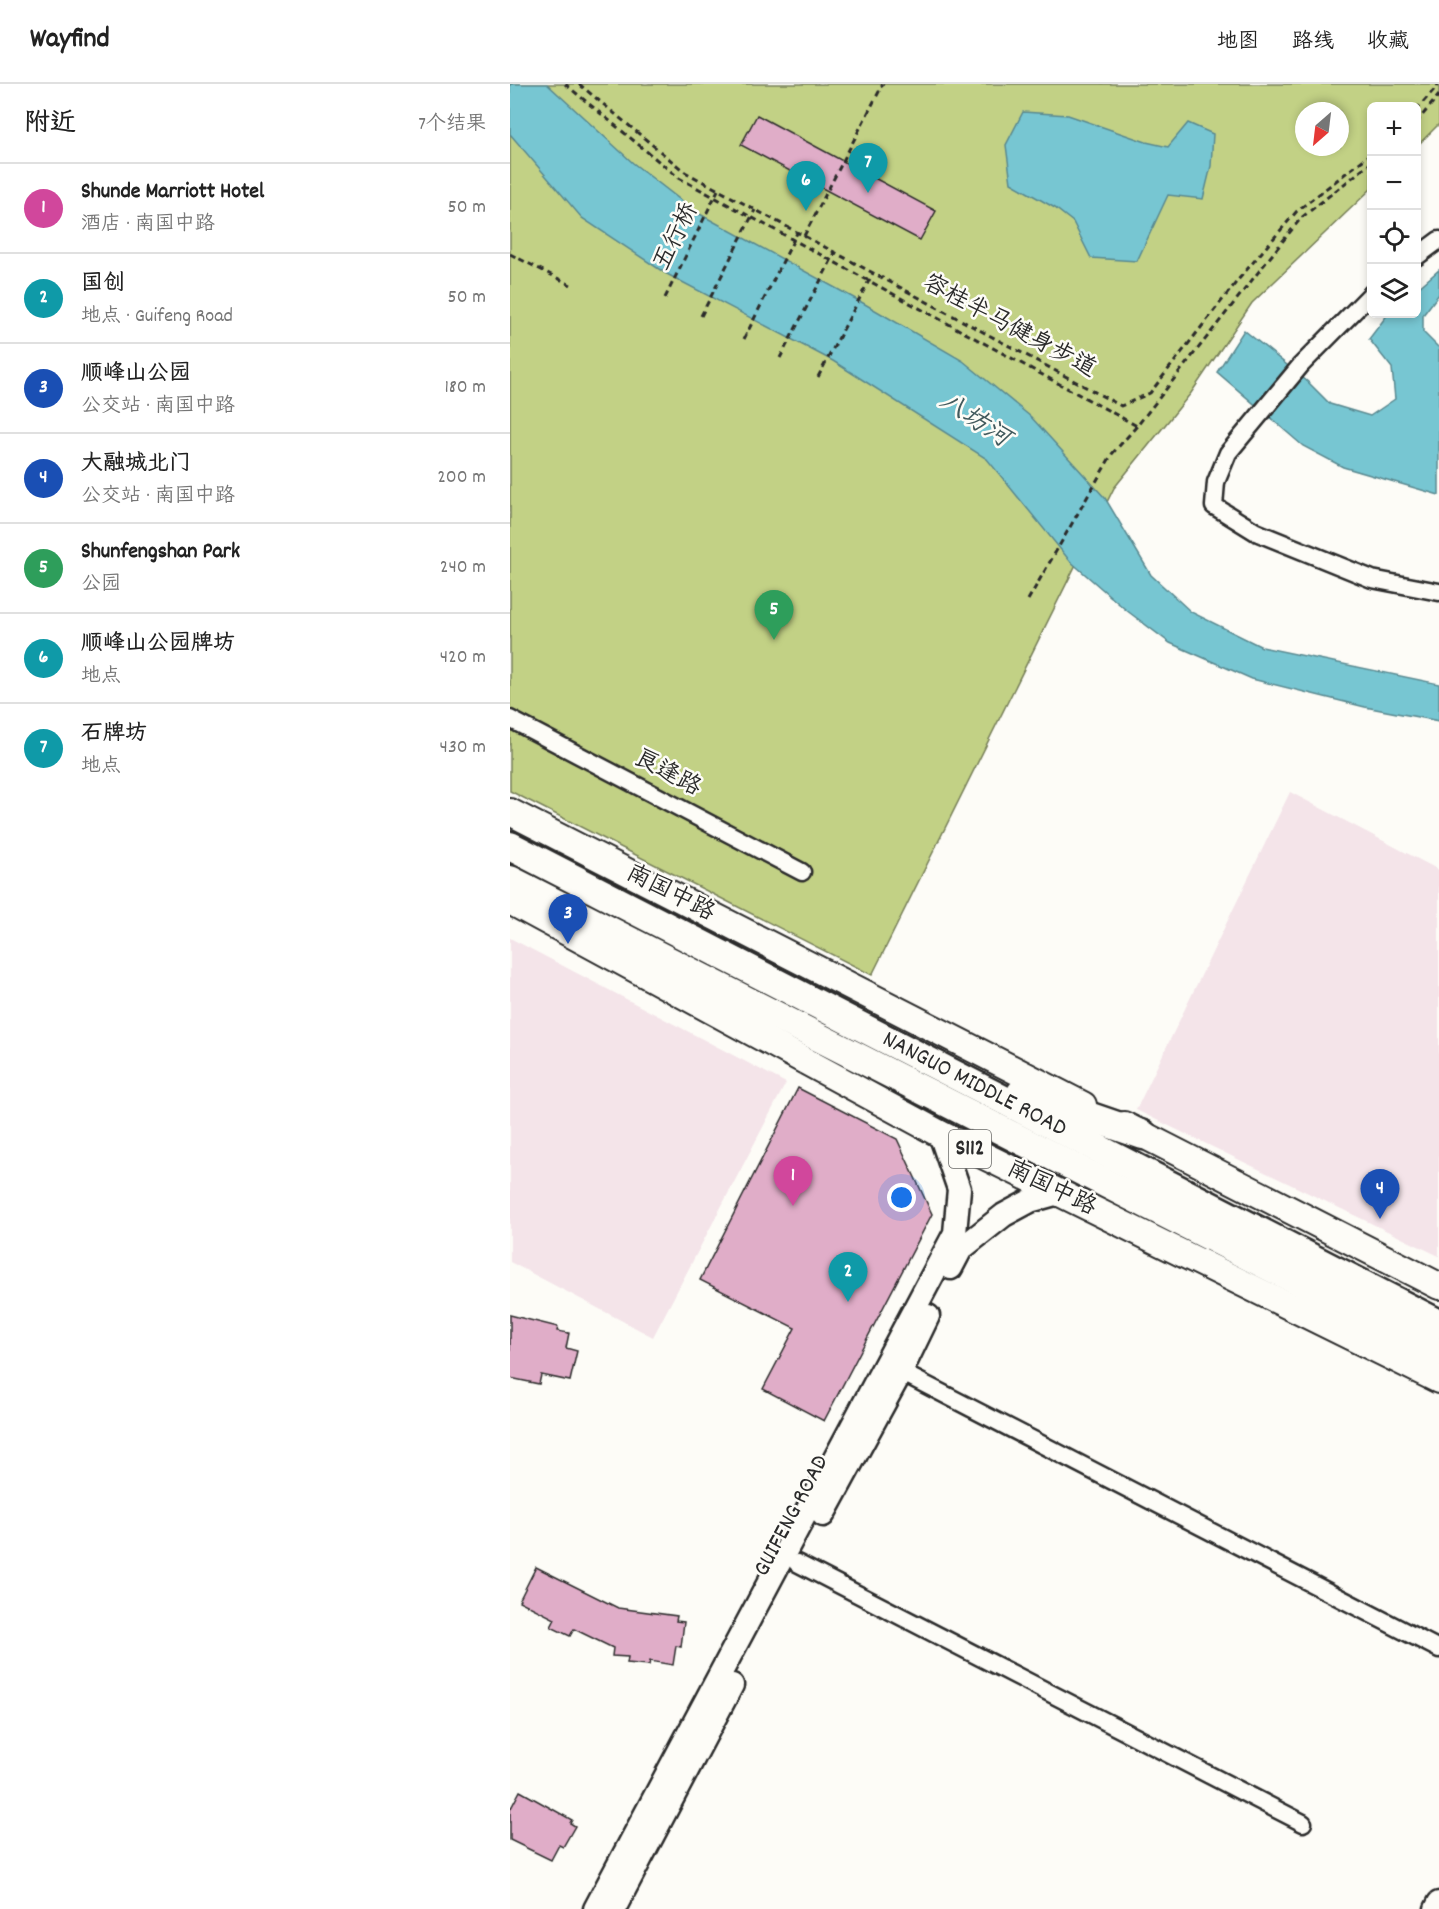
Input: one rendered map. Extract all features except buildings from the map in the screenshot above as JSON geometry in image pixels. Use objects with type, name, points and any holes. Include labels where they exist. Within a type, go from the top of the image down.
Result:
[{"type":"highway","name":"NANGUO MIDDLE ROAD","points":[[510,846],[1439,1323]]},
{"type":"highway","name":"NANGUO MIDDLE ROAD","points":[[510,879],[1439,1353]]},
{"type":"highway","points":[[924,1059],[1143,1135]]},
{"type":"main road","name":"南国中路","points":[[510,812],[1439,1286]]},
{"type":"main road","name":"南国中路","points":[[510,901],[940,1134],[1439,1380]]},
{"type":"street","points":[[1421,253],[1439,240]]},
{"type":"street","points":[[1367,297],[1301,365],[1228,453],[1216,482],[1214,506],[1256,532],[1372,579],[1439,592]]},
{"type":"street","name":"良逢路","points":[[510,719],[802,872]]},
{"type":"street","points":[[595,1909],[955,1233],[959,1189],[940,1134]]},
{"type":"street","name":"GUIFENG ROAD","points":[[614,1909],[901,1372],[961,1249],[1004,1215],[1030,1201],[1059,1193]]},
{"type":"street","points":[[901,1372],[1439,1650]]},
{"type":"street","points":[[797,1563],[1304,1823]]},
{"type":"street","points":[[1436,1909],[1439,1903]]},
{"type":"path","points":[[565,84],[679,178],[1137,426]]},
{"type":"path","name":"容桂半马健身步道","points":[[579,84],[685,172],[1120,406],[1150,393],[1238,280],[1297,211],[1367,156]]},
{"type":"path","points":[[804,236],[883,84]]},
{"type":"path","points":[[1421,104],[1439,84]]},
{"type":"path","points":[[1421,117],[1439,95]]},
{"type":"path","points":[[1028,600],[1112,454],[1137,426],[1301,218],[1367,165]]},
{"type":"path","name":"五行桥","points":[[665,298],[718,190]]},
{"type":"path","points":[[701,316],[755,210]]},
{"type":"path","points":[[744,339],[797,233]]},
{"type":"path","points":[[780,358],[835,253]]},
{"type":"path","points":[[510,254],[571,285]]},
{"type":"path","points":[[818,377],[873,273]]},
{"type":"shaded area","points":[[1290,792],[1439,870],[1439,1256],[1136,1110]]},
{"type":"shaded area","points":[[510,938],[786,1083],[653,1337],[510,1262]]},
{"type":"green space","points":[[510,84],[1439,84],[1439,124],[1421,142],[1421,102],[1367,102],[1367,193],[1252,303],[1191,393],[1114,488],[872,975],[510,791]]},
{"type":"water","name":"八坊河","points":[[510,84],[547,84],[633,163],[696,212],[863,303],[963,361],[1031,417],[1105,498],[1151,575],[1191,612],[1262,647],[1439,684],[1439,721],[1365,707],[1252,679],[1170,643],[1126,610],[1070,561],[987,459],[833,361],[665,273],[582,218],[510,134]]},
{"type":"water","points":[[1023,112],[1068,115],[1146,142],[1168,147],[1188,123],[1213,134],[1211,166],[1203,199],[1168,195],[1137,261],[1091,258],[1073,222],[1055,208],[1011,183],[1006,145]]},
{"type":"water","points":[[1439,270],[1439,294],[1423,315],[1423,332],[1439,348],[1439,495],[1343,467],[1303,446],[1217,372],[1244,330],[1308,382],[1330,404],[1370,416],[1395,399],[1392,368],[1369,339],[1385,318],[1421,318],[1421,286]]},
{"type":"place","name":"石牌坊","points":[[868,193]]},
{"type":"place","name":"顺峰山公园牌坊","points":[[806,211]]},
{"type":"place","name":"Shunfengshan Park","points":[[774,640]]},
{"type":"place","name":"顺峰山公园","points":[[568,944]]},
{"type":"place","name":"Shunde Marriott Hotel","points":[[793,1206]]},
{"type":"place","name":"大融城北门","points":[[1380,1219]]},
{"type":"place","name":"国创","points":[[848,1302]]}]
